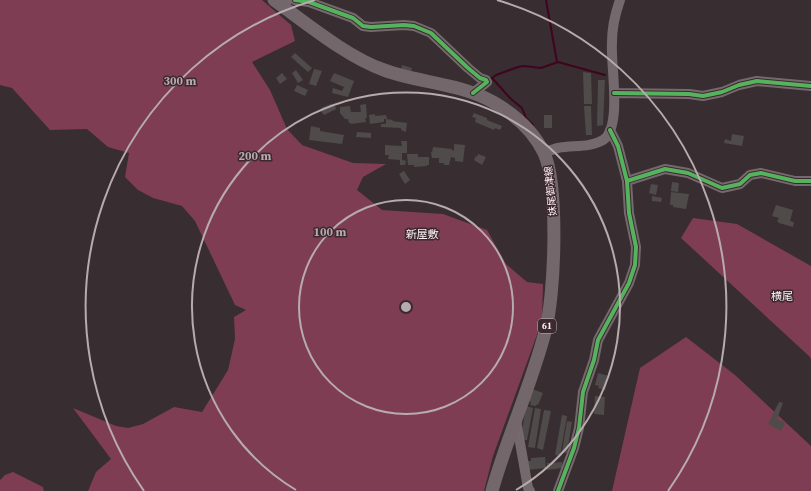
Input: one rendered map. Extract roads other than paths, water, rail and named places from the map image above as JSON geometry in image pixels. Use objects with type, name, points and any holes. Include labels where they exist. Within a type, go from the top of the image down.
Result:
[{"type":"main road","name":"妹尾御津線","points":[[284,1],[334,42],[364,62],[398,75],[473,93],[492,102],[515,116],[526,126],[544,153],[552,195],[553,240],[550,312],[546,332],[515,418],[492,491]]},
{"type":"street","points":[[296,0],[309,2],[348,16],[364,26],[414,26],[431,33],[468,68],[480,78],[486,80],[487,82],[473,93]]},
{"type":"street","points":[[544,153],[559,148],[591,144],[603,140],[610,130],[614,110],[612,43],[614,16],[620,0]]},
{"type":"street","points":[[614,93],[689,94],[703,96],[758,81],[811,86]]},
{"type":"street","points":[[558,491],[574,448],[579,428],[583,392],[594,360],[598,340],[629,283],[635,265],[636,247],[629,213],[627,180],[618,146],[610,130]]},
{"type":"street","points":[[627,180],[665,168],[688,173],[722,188],[740,184],[750,175],[760,173],[795,181],[811,181]]},
{"type":"street","points":[[515,418],[528,488],[530,491]]},
{"type":"waterway","points":[[546,0],[557,62]]},
{"type":"waterway","points":[[492,78],[496,75],[518,67],[524,66],[541,68],[558,62],[605,75]]},
{"type":"waterway","points":[[489,78],[493,79],[511,99],[522,108],[526,118],[533,125]]},
{"type":"district","name":"新屋敷","points":[[422,234]]},
{"type":"district","name":"横尾","points":[[782,296]]}]
